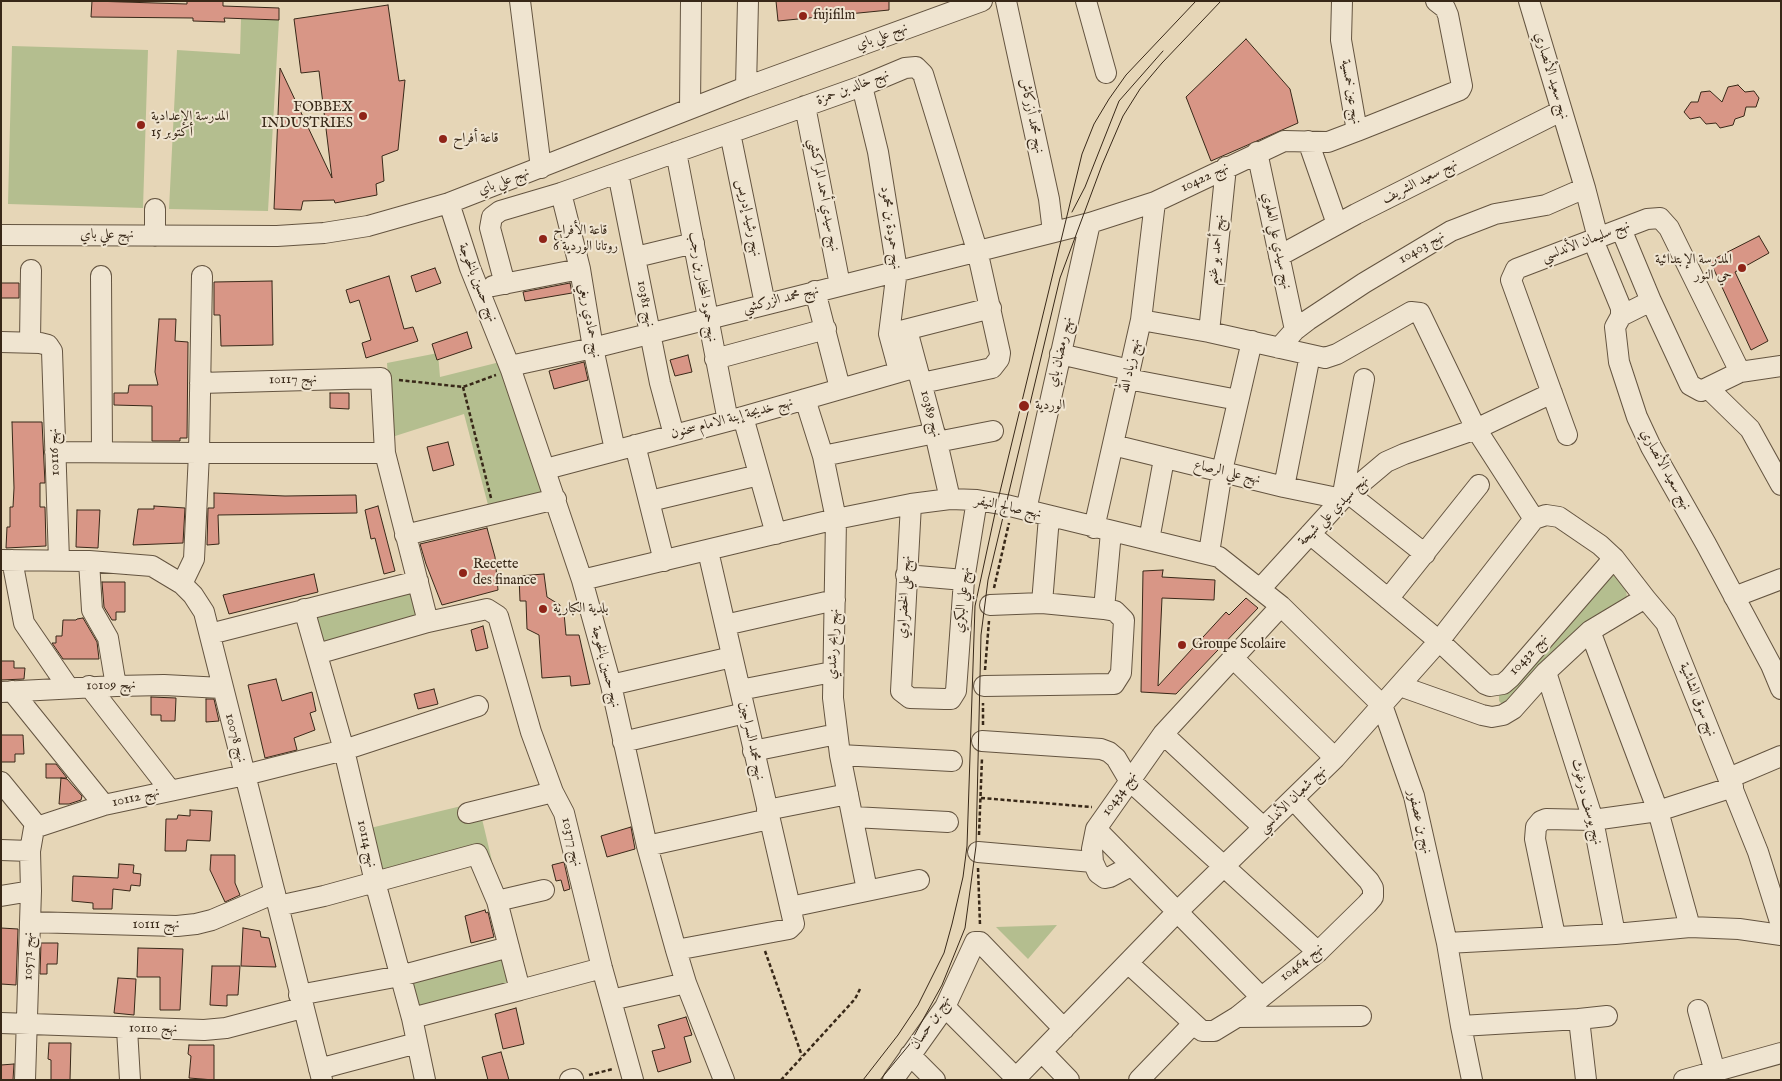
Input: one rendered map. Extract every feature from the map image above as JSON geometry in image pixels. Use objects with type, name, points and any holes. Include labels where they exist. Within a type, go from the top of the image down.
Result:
[{"type":"street","points":[[520,1],[541,168]]},
{"type":"street","points":[[690,108],[691,1]]},
{"type":"street","points":[[746,86],[748,1]]},
{"type":"street","name":"نهج علي باي","points":[[1,235],[277,236],[324,233],[368,226],[448,204],[746,86],[982,1]]},
{"type":"street","name":"نهج محمد أزركاش","points":[[1006,1],[1049,199],[1052,232]]},
{"type":"street","points":[[1086,1],[1106,73]]},
{"type":"street","name":"نهج عين خمسية","points":[[1342,1],[1342,40],[1357,131],[1460,90],[1462,86],[1448,15],[1445,8],[1436,1]]},
{"type":"street","name":"نهج سعيد الأنصاري","points":[[1529,1],[1585,188],[1596,239],[1617,296],[1622,316],[1615,327],[1618,355],[1637,417],[1650,447],[1734,597],[1776,663],[1781,689]]},
{"type":"street","name":"نهج خالد بن حمزة","points":[[505,284],[490,228],[492,217],[500,210],[561,193],[862,86],[905,68],[916,67],[920,70],[977,250],[1000,353],[999,359],[992,368]]},
{"type":"street","name":"نهج حمودة بن محمود","points":[[862,86],[878,152],[897,270],[898,332],[912,374]]},
{"type":"street","name":"نهج سيدي أحمد المراكشي","points":[[805,106],[840,285]]},
{"type":"street","name":"نهج سعيد الشريف","points":[[1279,256],[1561,111]]},
{"type":"street","name":"نهج 10422","points":[[1052,232],[1090,223],[1155,202],[1257,152],[1284,141],[1328,142],[1357,131]]},
{"type":"street","name":"نهج رشيد إدريس","points":[[730,133],[765,304]]},
{"type":"street","points":[[1308,141],[1338,224]]},
{"type":"street","name":"نهج حمود المختار بن رجب","points":[[676,152],[715,359],[736,419],[759,475],[776,534]]},
{"type":"street","name":"نهج سيدي علي العلوي","points":[[1257,152],[1295,330]]},
{"type":"street","name":"نهج أحمد بو غنيم","points":[[1209,332],[1226,168]]},
{"type":"street","name":"نهج 10381","points":[[618,173],[674,435]]},
{"type":"street","name":"نهج 10403","points":[[1279,348],[1295,330],[1364,283],[1451,231],[1495,214],[1546,205],[1585,188]]},
{"type":"street","name":"نهج حمادي ريغي","points":[[561,193],[580,269],[593,348],[616,450]]},
{"type":"street","name":"نهج زياد الله","points":[[1104,608],[1103,530],[1113,445],[1141,320],[1155,202]]},
{"type":"street","name":"نهج حسين بالخوجة","points":[[448,204],[470,268],[511,368],[582,580],[611,685],[647,846],[676,950],[686,983],[724,1080]]},
{"type":"street","points":[[155,209],[155,236]]},
{"type":"street","name":"نهج سليمان الأندلسي","points":[[1567,435],[1512,280],[1516,269],[1653,217],[1666,222],[1740,372]]},
{"type":"street","name":"نهج رمضان باي","points":[[1026,510],[1090,223]]},
{"type":"street","points":[[1621,229],[1651,301],[1690,385],[1701,391],[1740,372],[1781,366]]},
{"type":"street","name":"نهج محمد الزركشي","points":[[511,368],[1052,232]]},
{"type":"street","points":[[636,257],[694,243]]},
{"type":"street","points":[[480,289],[580,269]]},
{"type":"street","name":"نهج 10116","points":[[31,270],[39,344],[52,351],[53,358],[59,560]]},
{"type":"street","points":[[101,276],[102,452]]},
{"type":"street","points":[[182,584],[194,559],[199,453],[202,276]]},
{"type":"street","points":[[815,291],[840,388]]},
{"type":"street","points":[[1622,316],[1651,301]]},
{"type":"street","points":[[898,332],[991,308]]},
{"type":"street","points":[[1141,320],[1209,332],[1330,358],[1406,314],[1420,312],[1476,429],[1534,520],[1546,516],[1559,517],[1600,545],[1614,558]]},
{"type":"street","points":[[715,359],[826,329]]},
{"type":"street","points":[[1209,553],[1222,471],[1252,341]]},
{"type":"street","points":[[1,342],[39,344]]},
{"type":"street","points":[[1060,354],[1129,374],[1238,400]]},
{"type":"street","points":[[1284,487],[1310,355]]},
{"type":"street","name":"نهج خديجة إبنة الامام سحنون","points":[[546,469],[736,419],[840,388],[912,374],[992,368]]},
{"type":"street","name":"نهج 10389","points":[[912,374],[936,437],[950,499]]},
{"type":"street","points":[[317,654],[428,622],[385,453],[382,378]]},
{"type":"street","name":"نهج 10117","points":[[200,382],[382,378]]},
{"type":"street","points":[[1364,379],[1345,496],[1425,554]]},
{"type":"street","points":[[1708,388],[1750,429],[1781,484]]},
{"type":"street","name":"نهج سيدي علي شيحة","points":[[1260,589],[1345,496],[1386,462],[1476,429],[1552,393]]},
{"type":"street","name":"نهج رابح رشدي","points":[[806,399],[824,456],[836,519],[832,672],[837,734],[867,890]]},
{"type":"street","points":[[824,456],[936,437],[993,431]]},
{"type":"street","points":[[635,445],[664,561]]},
{"type":"street","name":"نهج علي الرصاع","points":[[1113,445],[1284,487],[1345,496]]},
{"type":"street","points":[[55,452],[385,453]]},
{"type":"street","points":[[1150,540],[1164,459]]},
{"type":"street","points":[[650,501],[759,475]]},
{"type":"street","points":[[1388,599],[1479,485]]},
{"type":"street","points":[[405,535],[556,499]]},
{"type":"street","name":"نهج صالح النيفر","points":[[582,580],[836,519],[911,504],[950,499],[977,500],[1209,553],[1229,564],[1281,606],[1382,705]]},
{"type":"street","name":"نهج علي البكري","points":[[951,699],[956,691],[964,580],[977,500]]},
{"type":"street","name":"نهج علي الخضراوي","points":[[911,504],[901,691],[910,698],[951,699]]},
{"type":"street","points":[[1042,603],[1049,517]]},
{"type":"street","name":"نهج شعبان الأندلسي","points":[[1015,1079],[1178,911],[1335,758],[1439,641],[1534,520]]},
{"type":"street","name":"نهج 10432","points":[[1310,534],[1439,641],[1485,684],[1496,686],[1503,684],[1614,558]]},
{"type":"street","name":"نهج محمد السراجين","points":[[708,551],[794,924],[790,929],[759,935]]},
{"type":"street","name":"نهج سوق الشاشية","points":[[1614,558],[1666,623],[1758,852],[1781,925]]},
{"type":"street","points":[[7,560],[24,623],[68,687]]},
{"type":"street","name":"نهج 10078","points":[[7,560],[89,561],[152,566],[182,584],[193,595],[204,612],[321,1074]]},
{"type":"street","points":[[89,561],[92,610],[108,638],[116,686]]},
{"type":"street","points":[[906,575],[964,580]]},
{"type":"street","points":[[1734,597],[1781,579]]},
{"type":"street","points":[[210,634],[418,581]]},
{"type":"street","points":[[1400,686],[1492,717],[1503,715],[1513,709],[1546,672],[1590,631],[1645,598]]},
{"type":"street","points":[[725,624],[835,600]]},
{"type":"street","points":[[984,686],[1114,684],[1121,673],[1124,620],[1120,614],[1104,608],[1042,603],[990,605]]},
{"type":"street","name":"نهج 10434","points":[[1261,997],[1096,829],[1163,734],[1281,606]]},
{"type":"street","name":"نهج 10114","points":[[304,609],[344,750],[375,882],[412,1018],[425,1080]]},
{"type":"street","name":"نهج 10377","points":[[428,622],[487,609],[493,611],[498,616],[531,732],[553,792],[564,813],[602,968],[631,1072]]},
{"type":"street","points":[[1590,631],[1658,811],[1690,927]]},
{"type":"street","points":[[611,685],[732,658]]},
{"type":"street","points":[[1233,658],[1335,758]]},
{"type":"street","points":[[740,690],[832,672]]},
{"type":"street","name":"نهج يوسف درغوث","points":[[1546,672],[1593,820],[1615,934]]},
{"type":"street","name":"نهج 10109","points":[[6,692],[89,686],[164,685],[222,688]]},
{"type":"street","points":[[89,686],[170,790]]},
{"type":"street","points":[[6,692],[104,805]]},
{"type":"street","name":"نهج بن عصفور","points":[[1382,705],[1414,796],[1447,943],[1472,1080]]},
{"type":"street","name":"نهج 10112","points":[[1,850],[104,805],[245,775],[344,750],[478,706]]},
{"type":"street","points":[[623,742],[745,713]]},
{"type":"street","points":[[753,751],[837,734]]},
{"type":"street","points":[[1163,734],[1264,828]]},
{"type":"street","points":[[982,741],[1101,749],[1116,758],[1129,780],[1223,868],[1318,952]]},
{"type":"street","points":[[840,755],[952,761]]},
{"type":"street","points":[[1555,936],[1535,839],[1536,827],[1546,819],[1593,820],[1658,811],[1731,783],[1781,756]]},
{"type":"street","points":[[1,782],[33,836]]},
{"type":"street","points":[[468,813],[553,792]]},
{"type":"street","points":[[647,846],[848,794]]},
{"type":"street","name":"نهج 10464","points":[[1128,963],[1193,1024],[1202,1031],[1209,1032],[1222,1028],[1237,1017],[1318,952],[1367,904],[1373,896],[1373,888],[1294,800]]},
{"type":"street","points":[[853,817],[948,822]]},
{"type":"street","points":[[1096,829],[1092,849],[1093,862],[1098,874],[1105,878],[1131,866]]},
{"type":"street","name":"نهج 10571","points":[[25,1080],[33,836]]},
{"type":"street","points":[[978,852],[1093,862]]},
{"type":"street","name":"نهج 10111","points":[[30,922],[177,926],[196,924],[277,899],[375,882],[477,854],[497,901]]},
{"type":"street","points":[[790,907],[919,880]]},
{"type":"street","points":[[520,990],[497,901],[544,890]]},
{"type":"street","points":[[1,896],[31,891]]},
{"type":"street","points":[[1447,943],[1615,934],[1690,927],[1739,929],[1781,935]]},
{"type":"street","points":[[676,950],[759,935]]},
{"type":"street","name":"نهج بن حسان","points":[[893,1080],[945,1006],[974,944],[980,942],[1064,1029]]},
{"type":"street","name":"نهج 10110","points":[[1,1023],[27,1022],[204,1030],[226,1028],[301,1001],[509,947]]},
{"type":"street","points":[[412,1018],[602,968]]},
{"type":"street","points":[[611,1000],[686,983]]},
{"type":"street","points":[[945,1006],[1015,1079]]},
{"type":"street","points":[[1698,1010],[1715,1072]]},
{"type":"street","points":[[1237,1017],[1361,1016]]},
{"type":"street","points":[[1462,1026],[1607,1016]]},
{"type":"street","points":[[1578,1019],[1586,1080]]},
{"type":"street","points":[[1139,1080],[1193,1024]]},
{"type":"street","points":[[127,1028],[130,1080]]},
{"type":"street","points":[[321,1074],[416,1043]]},
{"type":"street","points":[[1042,1052],[1069,1080]]},
{"type":"street","points":[[1684,1080],[1781,1053]]},
{"type":"street","points":[[910,1055],[935,1080]]},
{"type":"street","points":[[1139,1080],[1144,1080]]},
{"type":"path","points":[[382,378],[463,388],[511,368]]},
{"type":"path","points":[[463,388],[495,514]]},
{"type":"path","points":[[981,798],[1109,808]]},
{"type":"path","points":[[759,935],[802,1056]]},
{"type":"path","points":[[781,1080],[855,999],[860,989]]},
{"type":"path","points":[[571,1079],[631,1072]]},
{"type":"green space","points":[[241,19],[279,20],[268,211],[169,209],[177,50],[240,54]]},
{"type":"green space","points":[[12,46],[148,50],[143,208],[8,204]]},
{"type":"green space","points":[[438,353],[440,377],[504,361],[553,506],[492,520],[464,414],[392,437],[387,363]]},
{"type":"green space","points":[[1614,564],[1624,577],[1627,597],[1585,622],[1503,705],[1499,701],[1499,696]]},
{"type":"green space","points":[[427,583],[439,627],[315,660],[304,617]]},
{"type":"green space","points":[[478,802],[492,861],[372,890],[358,831]]},
{"type":"green space","points":[[1057,925],[1028,959],[996,927]]},
{"type":"green space","points":[[516,938],[530,996],[408,1026],[394,968]]},
{"type":"building","points":[[92,1],[187,4],[187,1],[223,1],[223,6],[279,8],[279,20],[224,18],[225,22],[193,21],[193,18],[91,17]]},
{"type":"building","name":"fujifilm","points":[[776,1],[889,1],[889,10],[778,21]]},
{"type":"building","points":[[388,5],[399,81],[405,80],[398,150],[382,156],[384,181],[376,184],[377,195],[335,203],[334,200],[303,201],[301,210],[274,209],[280,68],[332,178],[319,71],[301,73],[294,19]]},
{"type":"building","points":[[1246,39],[1290,89],[1298,123],[1211,161],[1186,97]]},
{"type":"building","points":[[1738,85],[1745,92],[1754,91],[1759,98],[1756,107],[1746,107],[1744,116],[1735,119],[1733,125],[1720,128],[1716,123],[1706,124],[1700,117],[1690,119],[1684,112],[1691,102],[1698,102],[1701,92],[1710,91],[1722,102],[1728,87]]},
{"type":"building","points":[[1759,236],[1769,253],[1735,272],[1768,341],[1751,350],[1710,261]]},
{"type":"building","points":[[435,268],[441,283],[416,292],[411,276]]},
{"type":"building","points":[[389,276],[404,329],[413,327],[418,341],[366,358],[362,343],[371,340],[359,300],[350,303],[346,290]]},
{"type":"building","points":[[272,281],[273,345],[221,346],[220,315],[214,315],[214,282]]},
{"type":"building","points":[[1,283],[19,283],[19,298],[1,298]]},
{"type":"building","points":[[570,283],[572,293],[525,301],[523,292]]},
{"type":"building","points":[[159,319],[176,319],[175,341],[188,342],[187,438],[180,438],[180,441],[152,441],[152,406],[114,405],[114,393],[128,393],[129,385],[158,385],[155,372]]},
{"type":"building","points":[[467,332],[472,348],[437,360],[432,344]]},
{"type":"building","points":[[688,355],[692,372],[675,376],[670,360]]},
{"type":"building","points":[[584,362],[588,380],[554,389],[549,371]]},
{"type":"building","points":[[330,393],[349,393],[349,409],[330,408]]},
{"type":"building","points":[[12,422],[42,422],[45,483],[40,483],[40,507],[45,507],[46,546],[6,548],[7,527],[10,527],[10,507],[13,507],[14,488]]},
{"type":"building","points":[[448,442],[454,465],[433,471],[427,447]]},
{"type":"building","points":[[214,493],[285,496],[356,495],[357,513],[218,515],[219,544],[207,545],[208,508],[214,508]]},
{"type":"building","points":[[154,506],[185,508],[183,543],[133,545],[138,509],[154,509]]},
{"type":"building","points":[[378,506],[395,571],[384,574],[375,538],[371,539],[365,510]]},
{"type":"building","points":[[77,510],[100,510],[98,548],[76,547]]},
{"type":"building","name":"Recette des finance","points":[[487,528],[495,557],[498,590],[442,605],[420,544]]},
{"type":"building","points":[[1163,570],[1162,577],[1215,580],[1214,600],[1162,598],[1158,686],[1226,612],[1229,615],[1246,598],[1258,608],[1176,694],[1141,692],[1143,571]]},
{"type":"building","points":[[314,574],[318,592],[229,614],[223,595]]},
{"type":"building","points":[[544,574],[547,597],[560,605],[559,612],[564,613],[566,635],[579,635],[590,684],[571,686],[570,676],[542,678],[539,635],[527,629],[526,601],[520,601],[519,576]]},
{"type":"building","points":[[102,582],[125,582],[125,612],[116,612],[116,620],[112,620],[104,607]]},
{"type":"building","points":[[83,618],[97,642],[99,659],[63,659],[52,643],[56,643],[56,636],[62,636],[63,620]]},
{"type":"building","points":[[483,626],[488,648],[476,651],[471,630]]},
{"type":"building","points":[[1,661],[14,661],[14,668],[25,668],[24,679],[1,680]]},
{"type":"building","points":[[276,679],[282,701],[312,692],[316,711],[310,713],[315,730],[294,738],[297,750],[265,758],[248,685]]},
{"type":"building","points":[[434,689],[438,704],[418,709],[414,694]]},
{"type":"building","points":[[151,697],[176,698],[175,721],[161,721],[161,715],[151,715]]},
{"type":"building","points":[[206,699],[214,699],[219,721],[206,722]]},
{"type":"building","points":[[1,735],[23,735],[24,754],[15,754],[15,762],[1,762]]},
{"type":"building","points":[[46,764],[56,764],[67,778],[46,778]]},
{"type":"building","points":[[61,778],[67,779],[82,796],[81,800],[69,804],[59,804]]},
{"type":"building","points":[[190,810],[212,811],[210,841],[187,840],[186,851],[165,851],[166,819],[177,819],[178,815],[190,816]]},
{"type":"building","points":[[631,827],[635,849],[607,857],[601,836]]},
{"type":"building","points":[[211,855],[235,855],[235,883],[240,895],[225,902],[210,870]]},
{"type":"building","points":[[564,862],[570,889],[564,891],[561,880],[556,881],[552,865]]},
{"type":"building","points":[[119,864],[134,865],[133,873],[141,874],[140,886],[131,885],[130,891],[113,889],[112,909],[93,909],[93,903],[72,901],[73,876],[118,878]]},
{"type":"building","points":[[485,910],[486,913],[488,912],[494,937],[471,943],[465,916]]},
{"type":"building","points":[[1,928],[18,929],[16,985],[1,984]]},
{"type":"building","points":[[243,928],[260,931],[261,937],[269,938],[276,967],[241,966]]},
{"type":"building","points":[[41,943],[58,943],[57,964],[47,964],[47,974],[40,974]]},
{"type":"building","points":[[138,948],[183,949],[180,1010],[160,1010],[160,977],[137,977]]},
{"type":"building","points":[[212,966],[240,966],[238,995],[227,995],[227,1006],[210,1005]]},
{"type":"building","points":[[118,978],[136,979],[134,1015],[114,1013]]},
{"type":"building","points":[[516,1008],[524,1044],[503,1049],[495,1014]]},
{"type":"building","points":[[686,1017],[692,1035],[684,1037],[691,1062],[658,1072],[652,1051],[665,1048],[658,1025]]},
{"type":"building","points":[[49,1043],[71,1043],[70,1080],[51,1080],[51,1060],[48,1059]]},
{"type":"building","points":[[189,1045],[214,1045],[214,1080],[189,1078],[191,1056],[188,1054]]},
{"type":"building","points":[[501,1052],[509,1080],[488,1080],[482,1057]]},
{"type":"building","points":[[14,1064],[13,1080],[1,1080],[1,1065]]},
{"type":"tram line","points":[[863,1080],[898,1035],[918,1005],[944,953],[952,924],[963,877],[967,846],[975,606],[997,504],[1082,154],[1094,124],[1126,75],[1196,1]]},
{"type":"tram line","points":[[880,1080],[909,1045],[942,985],[965,928],[976,846],[981,635],[988,580],[1060,278],[1102,165],[1123,116],[1140,89],[1162,63],[1221,1]]},
{"type":"tram line","points":[[1072,212],[1085,187],[1119,101],[1163,51]]},
{"type":"place","name":"fujifilm","points":[[803,16]]},
{"type":"place","name":"FOBBEX INDUSTRIES","points":[[363,116]]},
{"type":"place","name":"المدرسة الإعدادية 15 أكتوبر","points":[[141,125]]},
{"type":"place","name":"قاعة أفراح","points":[[443,139]]},
{"type":"place","name":"قاعة الأفراح روتانا الوردية 6","points":[[543,239]]},
{"type":"place","name":"المدرسة الإبتدائية حي النور","points":[[1742,268]]},
{"type":"place","name":"الوردية","points":[[1024,406]]},
{"type":"place","name":"Recette des finance","points":[[463,573]]},
{"type":"place","name":"بلدية الكبارية","points":[[543,609]]},
{"type":"place","name":"Groupe Scolaire","points":[[1182,645]]}]
